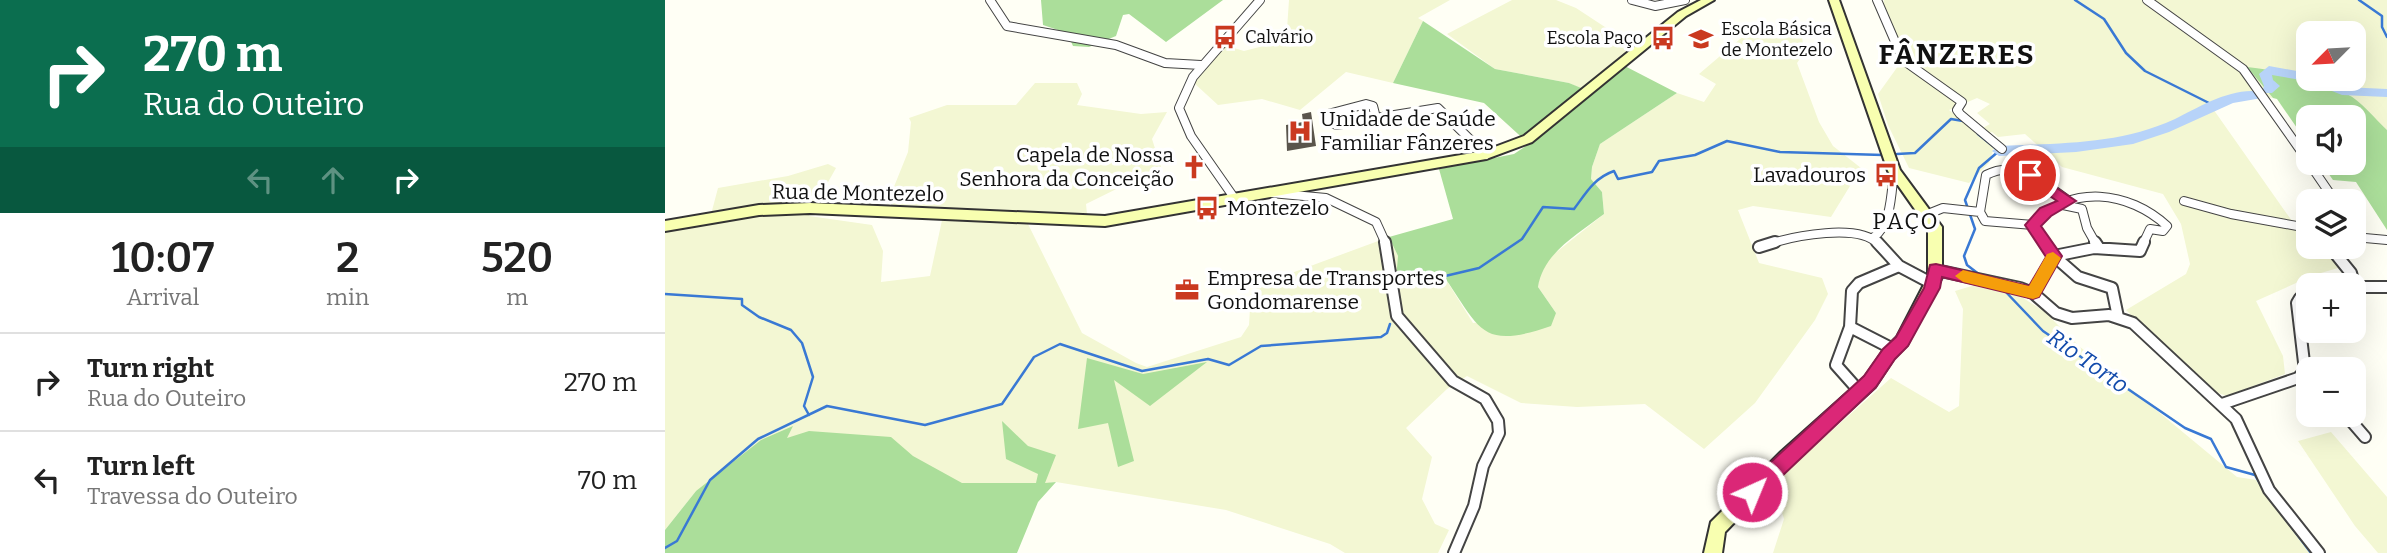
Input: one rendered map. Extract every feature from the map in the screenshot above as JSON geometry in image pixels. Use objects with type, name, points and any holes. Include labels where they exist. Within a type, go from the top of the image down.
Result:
[{"type":"street","points":[[990,0],[1007,26],[1091,40],[1176,64],[1201,65]]},
{"type":"street","points":[[1235,199],[1229,187],[1210,167],[1179,112],[1191,76],[1250,17],[1260,0]]},
{"type":"street","points":[[1632,0],[1655,6],[1685,0]]},
{"type":"street","name":"Rua de Montezelo","points":[[665,226],[759,210],[810,208],[1105,221],[1486,155],[1528,139],[1682,15],[1709,0]]},
{"type":"street","points":[[1713,553],[1717,528],[1787,457],[1860,392],[1902,341],[1935,277],[1934,227],[1928,214],[1894,171],[1834,0]]},
{"type":"street","points":[[1878,0],[1903,61],[1933,79],[1962,103],[1957,110],[1959,114],[2002,149]]},
{"type":"street","points":[[2147,0],[2243,69],[2296,144]]},
{"type":"street","points":[[1176,64],[1191,76]]},
{"type":"street","points":[[1376,118],[1373,106],[1366,104],[1334,110],[1328,114],[1333,125],[1438,108],[1486,155]]},
{"type":"street","points":[[1969,210],[1986,176],[1994,170],[2016,167],[2065,203],[2082,209],[2087,228],[2099,248]]},
{"type":"street","points":[[1873,238],[1880,233],[1893,193],[1891,177],[1894,171]]},
{"type":"street","points":[[1320,184],[1320,192],[1326,198],[1376,222],[1391,265],[1393,306],[1397,316],[1453,381],[1485,399],[1494,411],[1499,433],[1483,466],[1474,506],[1454,553]]},
{"type":"street","points":[[1893,193],[1909,191]]},
{"type":"street","points":[[1271,192],[1326,198]]},
{"type":"street","points":[[2033,225],[2045,212],[2083,195],[2144,206],[2167,229],[2150,229],[2140,251],[2099,248],[2054,256]]},
{"type":"street","points":[[2184,201],[2231,214],[2296,226]]},
{"type":"street","points":[[1928,214],[1943,208],[1969,210],[1985,221],[2033,225]]},
{"type":"street","points":[[2033,225],[2054,256],[2078,277],[2112,288],[2118,317]]},
{"type":"street","points":[[1759,247],[1799,234],[1856,234],[1873,238],[1899,266],[1935,277],[2005,284],[2033,293],[2056,313],[2072,318],[2118,317],[2133,323],[2235,419],[2269,490],[2319,553]]},
{"type":"street","points":[[2366,236],[2387,240]]},
{"type":"street","points":[[2033,293],[2054,256]]},
{"type":"street","points":[[2340,259],[2351,273]]},
{"type":"street","points":[[1860,392],[1836,365],[1850,327],[1852,291],[1859,283],[1899,266]]},
{"type":"street","points":[[2366,287],[2387,287]]},
{"type":"street","points":[[1850,327],[1893,349]]},
{"type":"street","points":[[2222,404],[2296,378]]},
{"type":"street","points":[[2356,427],[2365,437]]},
{"type":"green space","points":[[1041,0],[1223,0],[1166,42],[1129,14],[1123,15],[1116,36],[1089,47],[1073,46],[1067,33],[1043,25]]},
{"type":"green space","points":[[1289,0],[1450,0],[1418,18],[1423,21],[1393,83],[1346,72],[1300,110],[1262,99],[1218,105],[1194,83],[1213,57],[1227,46],[1244,51],[1275,43],[1287,29]]},
{"type":"green space","points":[[1512,0],[1556,0],[1576,8],[1608,29],[1640,41],[1586,91],[1569,83],[1495,69],[1447,34]]},
{"type":"green space","points":[[1884,0],[2387,0],[2387,130],[2366,111],[2366,105],[2360,105],[2342,91],[2366,91],[2366,21],[2296,21],[2296,76],[2248,68],[2273,98],[2240,94],[2211,106],[2296,227],[2296,259],[2339,259],[2345,266],[2321,273],[2296,273],[2296,283],[2256,301],[2283,356],[2285,374],[2227,396],[2206,389],[2126,310],[2186,274],[2190,264],[2181,224],[2163,194],[2062,167],[2025,134],[1998,137],[1992,132],[1985,134],[1981,129],[1990,124],[1977,113],[1990,104],[1977,98],[1949,110],[1994,147],[1989,163],[1969,183],[1909,168],[1888,125],[1878,94],[1901,62],[1883,7]]},
{"type":"green space","points":[[1423,21],[1495,69],[1569,83],[1586,90],[1617,62],[1677,93],[1600,144],[1591,179],[1602,192],[1604,214],[1563,245],[1541,275],[1538,287],[1556,313],[1551,326],[1510,336],[1496,335],[1476,322],[1445,278],[1426,275],[1404,281],[1396,280],[1398,256],[1389,237],[1453,219],[1439,169],[1514,154],[1529,144],[1484,103],[1393,83]]},
{"type":"green space","points":[[1801,28],[1804,53],[1797,63],[1819,122],[1833,146],[1861,168],[1831,217],[1753,206],[1738,210],[1759,263],[1822,278],[1828,294],[1815,320],[1755,403],[1704,449],[1645,404],[1577,407],[1521,403],[1467,376],[1447,389],[1406,428],[1432,457],[1422,499],[1435,524],[1449,530],[1438,553],[1345,553],[1330,544],[1226,510],[1056,482],[974,494],[696,491],[665,530],[665,232],[709,222],[718,188],[788,176],[828,164],[836,168],[809,216],[872,225],[883,251],[881,282],[930,276],[944,211],[887,204],[908,152],[911,122],[909,118],[947,105],[1016,105],[1035,83],[1077,83],[1082,94],[1077,105],[1141,114],[1167,112],[1152,139],[1161,167],[1086,204],[1087,214],[1029,215],[1027,222],[1082,333],[1136,363],[1147,367],[1241,337],[1249,325],[1251,292],[1267,282],[1389,237],[1398,256],[1404,281],[1426,275],[1445,278],[1473,323],[1556,313],[1538,287],[1540,271],[1549,258],[1604,214],[1602,192],[1591,179],[1600,144],[1677,93],[1704,102],[1716,84],[1699,74],[1746,34]]},
{"type":"green space","points":[[2247,67],[2296,76],[2296,91],[2341,91],[2361,105],[2296,105],[2296,127],[2277,99],[2273,98]]},
{"type":"green space","points":[[2366,110],[2387,130],[2387,230],[2366,197],[2366,189],[2361,189],[2356,182],[2333,180],[2329,175],[2366,175]]},
{"type":"green space","points":[[1975,285],[2014,292],[2045,312],[2079,346],[2237,477],[2257,480],[2315,553],[1773,553],[1784,519],[1773,483],[1891,378],[1949,412],[1959,406],[1963,309],[1955,291]]},
{"type":"green space","points":[[1087,358],[1143,374],[1207,362],[1150,406],[1114,380],[1134,461],[1118,467],[1108,423],[1078,429]]},
{"type":"green space","points":[[1002,421],[1028,446],[1056,455],[1045,483],[1056,482],[1038,502],[1017,553],[665,553],[665,530],[696,491],[761,440],[793,426],[787,438],[809,431],[891,437],[913,456],[962,483],[1036,483],[1038,474],[1006,459]]},
{"type":"green space","points":[[2331,432],[2387,497],[2387,553],[2378,553],[2355,526],[2298,441]]},
{"type":"building","points":[[1311,112],[1316,146],[1287,151],[1286,125],[1303,122],[1302,114]]},
{"type":"waterway","points":[[2075,0],[2104,19],[2126,53],[2145,71],[2215,106]]},
{"type":"waterway","points":[[2359,0],[2382,16],[2382,27],[2387,37]]},
{"type":"waterway","name":"Rio Torto","points":[[2267,90],[2273,86],[2267,82],[2265,74],[2269,70],[2296,75]]},
{"type":"waterway","name":"Rio Torto","points":[[2342,91],[2387,93]]},
{"type":"waterway","name":"Rio Torto","points":[[1999,151],[2076,147],[2133,139],[2164,129],[2229,100],[2257,95]]},
{"type":"waterway","points":[[1897,154],[1915,153],[1951,119],[1963,121]]},
{"type":"waterway","name":"Rio Torto","points":[[1978,134],[1999,151],[1979,168],[1965,200],[1975,229],[1964,256],[1967,265],[1980,275]]},
{"type":"waterway","points":[[1404,281],[1420,274],[1441,277],[1479,268],[1522,239],[1543,207],[1574,209],[1591,187],[1607,174],[1614,171],[1618,179],[1652,172],[1659,161],[1695,155],[1727,141],[1780,152],[1883,155]]},
{"type":"waterway","name":"Rio Torto","points":[[2003,289],[2043,331],[2185,428],[2211,439],[2226,467],[2255,475],[2261,485]]},
{"type":"waterway","points":[[665,294],[742,299],[742,305],[759,317],[791,330],[802,343],[813,377],[804,406],[809,415]]},
{"type":"waterway","points":[[809,415],[827,406],[925,425],[1002,404],[1034,357],[1060,344],[1142,371],[1208,359],[1229,365],[1261,346],[1381,337],[1387,333],[1390,324]]},
{"type":"waterway","points":[[665,548],[677,541],[710,480],[758,439],[809,415]]},
{"type":"waterway","name":"Rio Torto","points":[[2275,505],[2311,553]]},
{"type":"slow traffic","points":[[1963,276],[2005,284],[2033,293],[2053,258]]},
{"type":"place","name":"Calvário","points":[[1225,37]]},
{"type":"place","name":"Escola Paço","points":[[1663,38]]},
{"type":"place","name":"Escola Básica de Montezelo","points":[[1701,39]]},
{"type":"place","name":"Unidade de Saúde Familiar Fânzeres","points":[[1300,131]]},
{"type":"place","name":"Capela de Nossa Senhora da Conceição","points":[[1194,167]]},
{"type":"place","name":"Lavadouros","points":[[1886,175]]},
{"type":"place","name":"Montezelo","points":[[1207,208]]},
{"type":"place","name":"Empresa de Transportes Gondomarense","points":[[1187,290]]},
{"type":"district","name":"FÂNZERES","points":[[1957,54]]},
{"type":"district","name":"PAÇO","points":[[1906,221]]},
{"type":"route","points":[[1752,492],[1870,382],[1889,354],[1902,341],[1932,288],[1936,270],[2005,284],[2033,293],[2054,256],[2035,233],[2033,225],[2045,212],[2069,201],[2030,175]]}]
